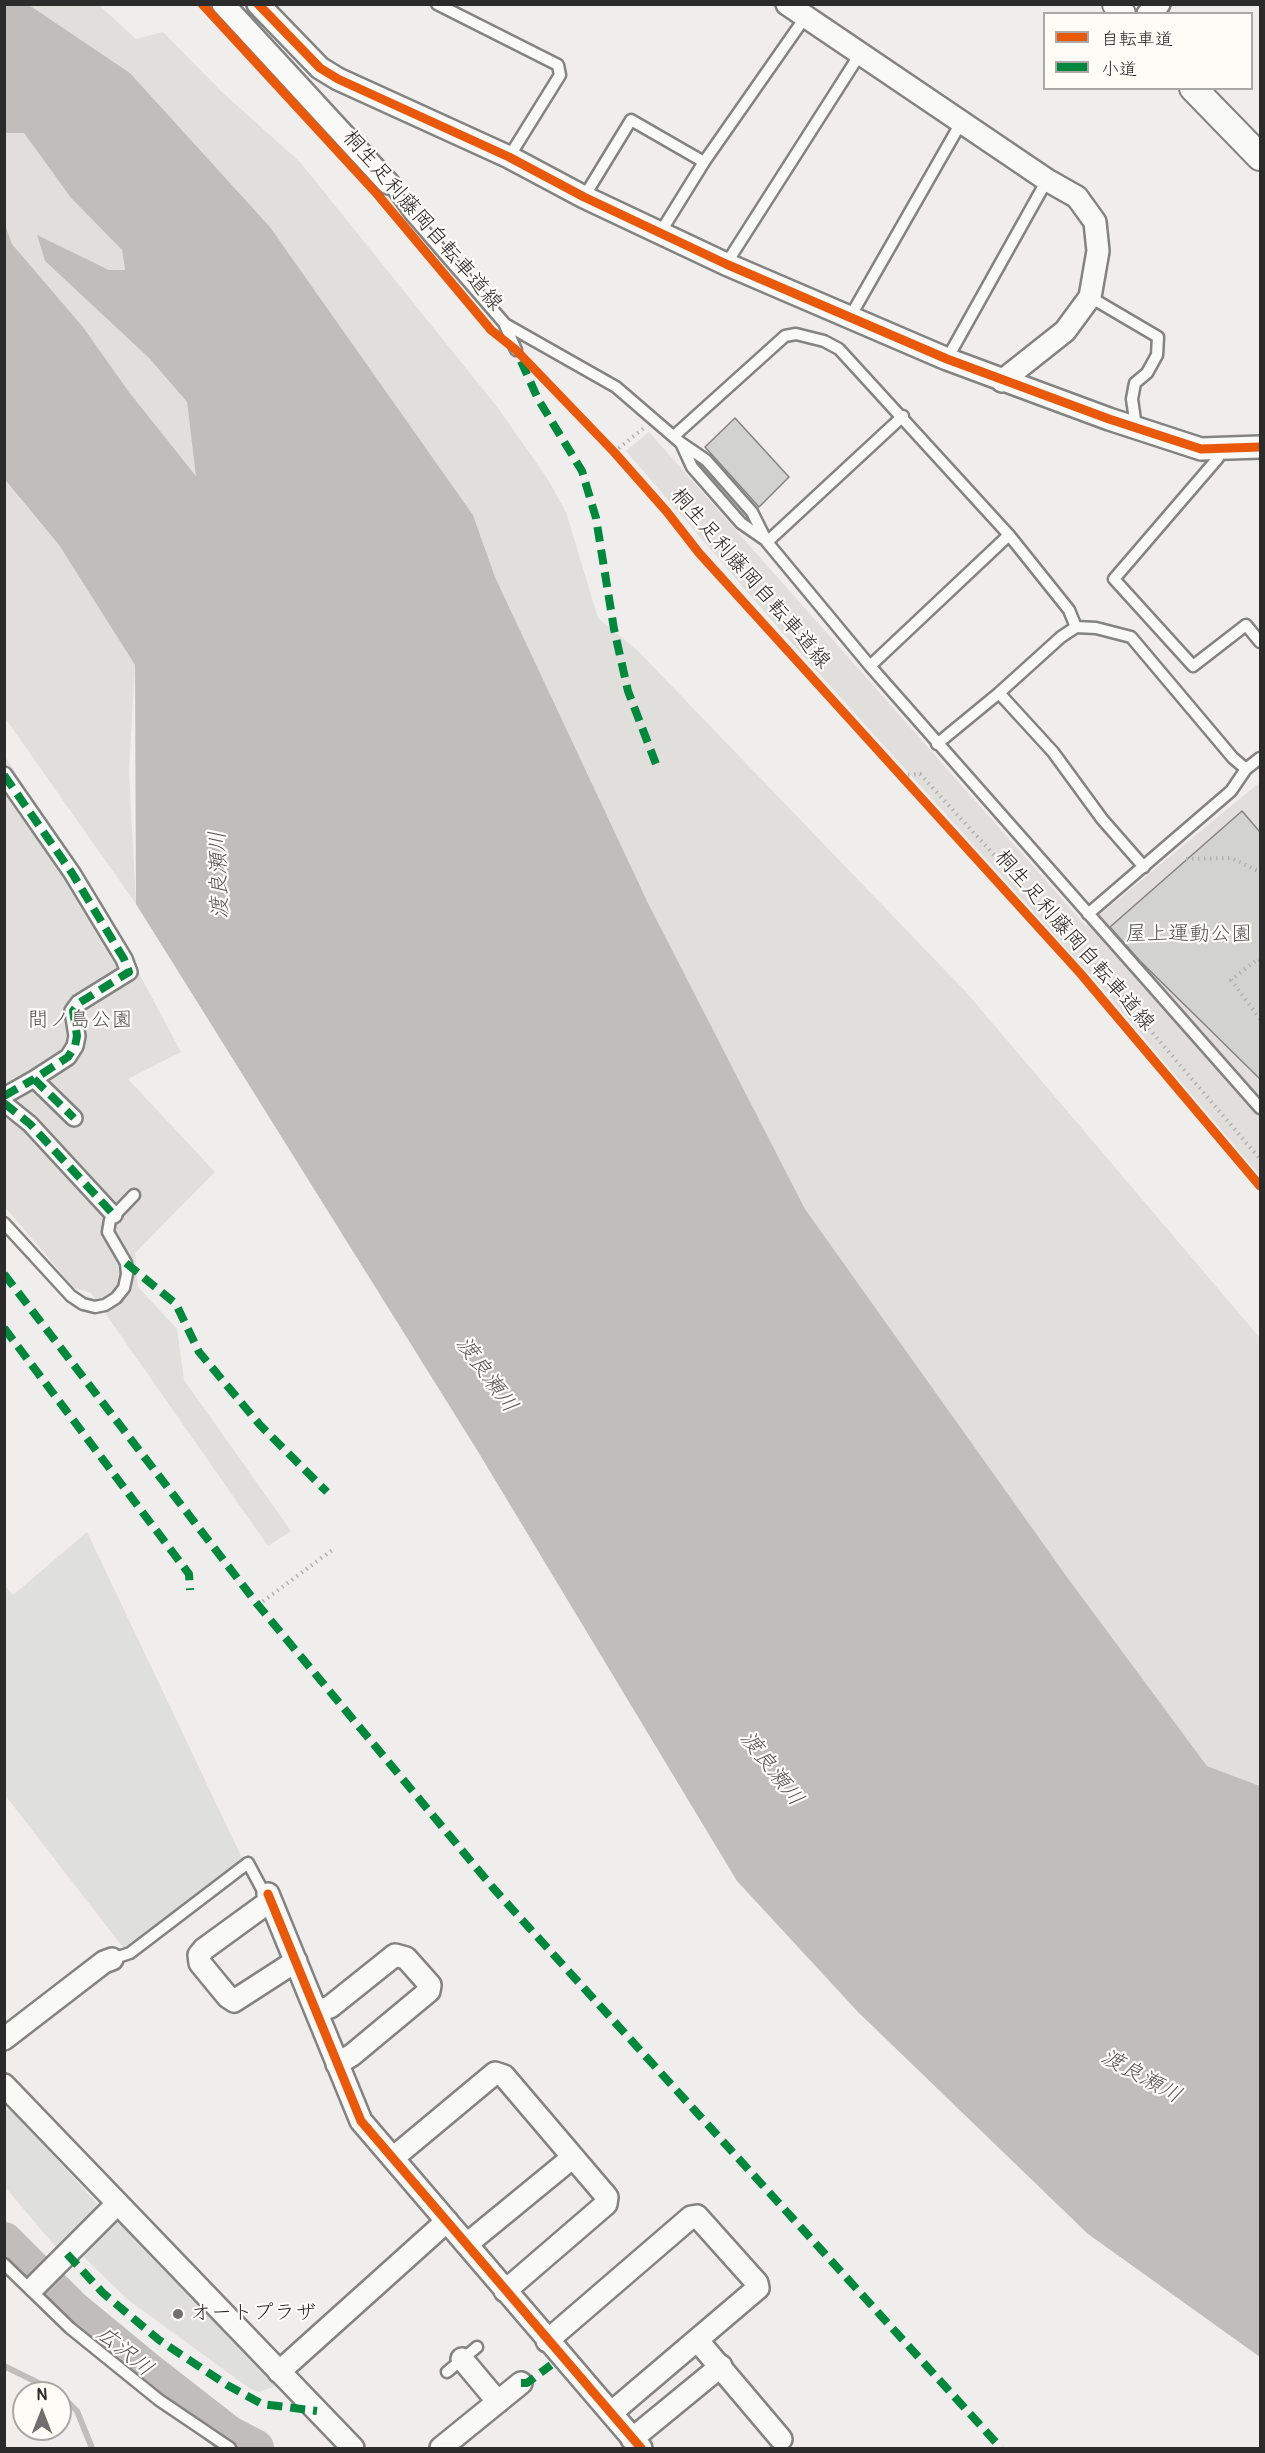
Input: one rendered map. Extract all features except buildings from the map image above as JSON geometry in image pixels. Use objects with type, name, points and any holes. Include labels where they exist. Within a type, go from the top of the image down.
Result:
[{"type":"street","points":[[223,4],[300,85],[387,183]]},
{"type":"street","points":[[258,4],[320,68],[509,157],[584,197],[726,264],[1002,381],[1136,427],[1201,449],[1260,447]]},
{"type":"street","points":[[787,4],[1047,180],[1077,197],[1095,222],[1098,251],[1090,297],[1065,331],[1002,381]]},
{"type":"street","points":[[1195,90],[1260,157]]},
{"type":"street","points":[[4,775],[72,873],[124,959],[129,972],[79,1003],[73,1011],[75,1046],[68,1057],[4,1096]]},
{"type":"street","points":[[34,1079],[74,1118]]},
{"type":"street","points":[[4,1103],[30,1124],[114,1215]]},
{"type":"street","points":[[296,1960],[234,2001],[201,1963],[199,1955],[269,1897],[296,1960],[317,2011],[361,2121],[637,2444],[721,2366]]},
{"type":"street","points":[[317,2011],[330,2007],[395,1955],[406,1958],[430,1985],[429,1991],[352,2055],[337,2064]]},
{"type":"street","points":[[4,2039],[104,1962],[112,1959]]},
{"type":"street","points":[[393,2158],[495,2073],[504,2076],[608,2197],[606,2204],[505,2291]]},
{"type":"street","points":[[4,2085],[353,2448]]},
{"type":"street","points":[[467,2244],[573,2157]]},
{"type":"street","points":[[33,2288],[117,2204]]},
{"type":"street","points":[[547,2341],[694,2215],[757,2283],[758,2288],[611,2413]]},
{"type":"street","points":[[279,2372],[447,2222]]},
{"type":"street","points":[[698,2341],[781,2439]]},
{"type":"street","points":[[462,2359],[498,2402]]},
{"type":"street","points":[[441,2448],[521,2384]]},
{"type":"lane","points":[[437,4],[558,65],[560,75],[509,157]]},
{"type":"lane","points":[[660,233],[704,162],[806,16]]},
{"type":"lane","points":[[726,264],[860,54]]},
{"type":"lane","points":[[584,197],[632,120],[704,162]]},
{"type":"lane","points":[[850,317],[962,121]]},
{"type":"lane","points":[[947,359],[1047,180]]},
{"type":"lane","points":[[387,183],[410,214],[505,324],[516,350]]},
{"type":"lane","points":[[1090,297],[1158,337],[1157,355],[1147,373],[1135,383],[1132,399],[1136,427]]},
{"type":"lane","points":[[505,324],[616,387],[677,440],[706,460],[752,512],[767,542],[870,666],[1260,1108]]},
{"type":"lane","points":[[677,440],[785,336],[796,334],[824,341],[839,349],[903,416],[1009,535],[1069,610],[1076,627]]},
{"type":"lane","points":[[767,542],[903,416]]},
{"type":"lane","points":[[677,440],[692,467],[741,523],[767,542]]},
{"type":"lane","points":[[1220,448],[1218,458],[1114,579],[1193,666],[1246,625],[1260,642]]},
{"type":"lane","points":[[870,666],[1009,535]]},
{"type":"lane","points":[[937,744],[999,693],[1061,637],[1076,627],[1096,628],[1131,637],[1233,758],[1246,769]]},
{"type":"lane","points":[[999,693],[1053,752],[1102,819],[1143,867]]},
{"type":"lane","points":[[1088,914],[1231,791],[1246,769],[1260,758]]},
{"type":"lane","points":[[4,1223],[71,1296],[83,1304],[94,1307],[116,1298],[124,1288],[126,1263],[108,1232],[114,1215],[134,1195]]},
{"type":"lane","points":[[112,1959],[130,1953],[248,1863],[263,1891],[269,1897]]},
{"type":"lane","points":[[4,2264],[33,2288],[69,2328],[159,2400],[230,2448]]},
{"type":"path","points":[[614,452],[647,426]]},
{"type":"path","points":[[607,445],[622,461]]},
{"type":"path","points":[[895,766],[909,783]]},
{"type":"path","points":[[902,775],[920,774],[1094,964],[1260,1159]]},
{"type":"path","points":[[1186,859],[1231,858],[1260,872]]},
{"type":"path","points":[[1260,959],[1231,980],[1260,1019]]},
{"type":"path","points":[[258,1605],[335,1548]]},
{"type":"shaded area","points":[[87,1532],[243,1860],[125,1950],[5,1795],[4,1584],[13,1595]]},
{"type":"shaded area","points":[[10,2108],[103,2210],[60,2252],[5,2187],[4,2113]]},
{"type":"shaded area","name":"オートプラザ","points":[[115,2218],[266,2371],[264,2373],[276,2386],[259,2392],[249,2388],[127,2299],[78,2251]]},
{"type":"green space","points":[[29,5],[99,5],[136,39],[163,32],[223,93],[300,162],[498,408],[547,478],[566,512],[598,618],[638,651],[966,992],[1260,1338],[1260,1786],[1207,1766],[1067,1577],[805,1209],[648,903],[495,577],[473,515],[270,227],[130,73]]},
{"type":"green space","points":[[5,133],[24,133],[71,198],[122,250],[125,270],[109,270],[37,236],[45,261],[149,358],[187,402],[197,477],[129,392],[83,327],[12,244],[5,225]]},
{"type":"green space","name":"屋上運動公園","points":[[649,432],[1086,926],[1260,782],[1260,1176],[1103,989],[787,638],[626,451]]},
{"type":"green space","points":[[4,480],[59,545],[135,665],[129,770],[136,904],[5,718]]},
{"type":"green space","name":"間ノ島公園","points":[[4,755],[118,934],[181,1052],[128,1079],[215,1172],[135,1253],[138,1287],[177,1329],[184,1380],[291,1531],[268,1546],[91,1293],[74,1288],[5,1207]]},
{"type":"water","name":"渡良瀬川","points":[[5,4],[29,5],[130,73],[270,227],[473,515],[495,577],[648,903],[805,1209],[1067,1577],[1207,1766],[1260,1786],[1260,2357],[1088,2234],[858,2012],[737,1881],[477,1450],[136,904],[135,665],[59,545],[5,480],[5,225],[12,244],[83,327],[129,392],[196,476],[187,402],[149,358],[45,261],[37,235],[109,270],[125,270],[122,250],[71,198],[24,133],[5,133]]},
{"type":"waterway","name":"広沢川","points":[[4,2241],[72,2309],[228,2434],[255,2448]]},
{"type":"waterway","points":[[4,2366],[35,2381]]},
{"type":"waterway","points":[[72,2406],[77,2411],[92,2448]]},
{"type":"marked path","points":[[521,361],[538,399],[582,471],[596,518],[614,629],[628,691],[656,764]]},
{"type":"marked path","points":[[4,775],[72,873],[124,959],[129,972],[79,1003],[73,1011],[77,1036],[75,1046],[68,1057],[34,1079],[74,1118]]},
{"type":"marked path","points":[[4,1096],[34,1079]]},
{"type":"marked path","points":[[4,1103],[30,1124],[114,1215]]},
{"type":"marked path","points":[[126,1263],[176,1304],[199,1352],[260,1425],[327,1492]]},
{"type":"marked path","points":[[4,1274],[258,1605],[494,1889],[1001,2448]]},
{"type":"marked path","points":[[4,1328],[189,1574],[190,1590]]},
{"type":"marked path","points":[[67,2254],[103,2293],[159,2340],[227,2385],[262,2404],[317,2411]]},
{"type":"marked path","points":[[521,2383],[527,2383],[551,2365]]},
{"type":"cycle path","name":"桐生足利藤岡自転車道線","points":[[202,4],[377,194],[491,330],[516,350],[614,452],[667,512],[699,553],[1080,973],[1260,1186]]},
{"type":"cycle path","points":[[258,4],[320,68],[338,79],[509,157],[584,197],[726,264],[947,359],[1109,419],[1201,449],[1260,447]]},
{"type":"cycle path","points":[[268,1894],[361,2121],[641,2448]]},
{"type":"place","name":"オートプラザ","points":[[178,2314]]}]
